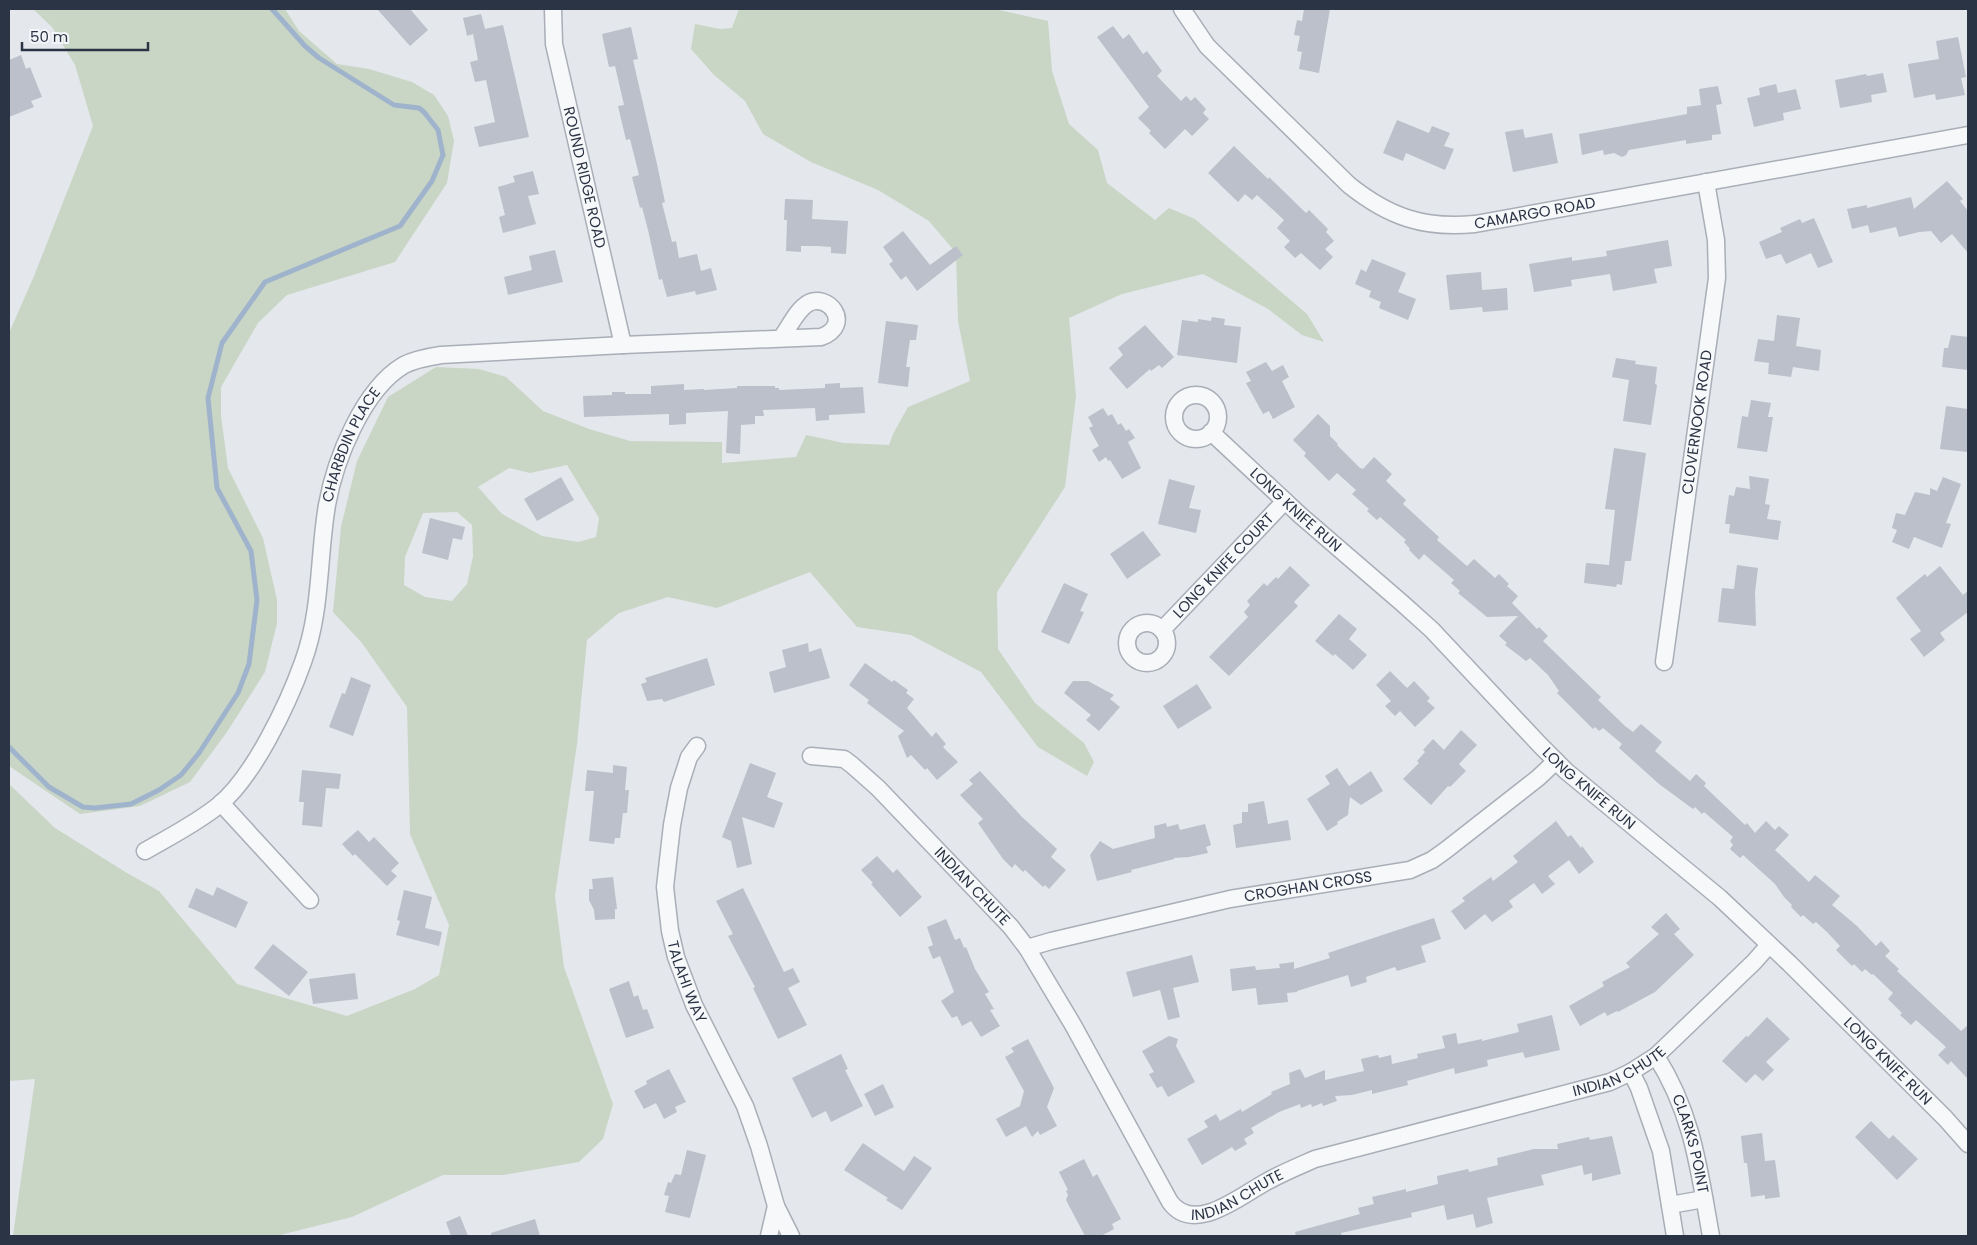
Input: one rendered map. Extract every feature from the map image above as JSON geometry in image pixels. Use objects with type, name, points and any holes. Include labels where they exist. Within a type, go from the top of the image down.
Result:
[{"type":"street","name":"ROUND RIDGE ROAD","points":[[553,9],[554,44],[623,345]]},
{"type":"street","name":"CAMARGO ROAD","points":[[1182,9],[1207,46],[1349,185],[1376,205],[1406,219],[1442,225],[1475,224],[1968,135]]},
{"type":"street","name":"CLOVERNOOK ROAD","points":[[1664,662],[1717,278],[1716,240],[1706,182]]},
{"type":"street","name":"CHARBDIN PLACE","points":[[146,851],[195,823],[221,804],[245,774],[283,708],[302,664],[315,619],[328,504],[333,481],[355,424],[368,402],[384,381],[403,366],[426,357],[781,338]]},
{"type":"street","name":"LONG KNIFE RUN","points":[[1211,432],[1285,501],[1432,630],[1556,761],[1720,898],[1938,1111],[1968,1144]]},
{"type":"street","name":"LONG KNIFE COURT","points":[[1162,630],[1285,501]]},
{"type":"street","name":"TALAHI WAY","points":[[697,746],[689,758],[679,788],[672,825],[665,887],[670,931],[676,957],[694,1005],[745,1106],[759,1146],[776,1206],[791,1236]]},
{"type":"street","name":"INDIAN CHUTE","points":[[812,756],[844,759],[878,788],[981,895],[1027,948],[1073,1025],[1170,1202],[1176,1210],[1186,1214],[1196,1215],[1212,1212],[1283,1173],[1315,1159],[1610,1082],[1631,1072],[1656,1056],[1754,962],[1769,945]]},
{"type":"street","name":"CROGHAN CROSS","points":[[1027,948],[1069,936],[1230,899],[1410,870],[1432,860],[1446,850],[1538,778],[1556,761]]},
{"type":"street","points":[[221,804],[310,900]]},
{"type":"street","name":"CLARKS POINT","points":[[1656,1056],[1675,1089],[1689,1123],[1710,1236]]},
{"type":"street","name":"CLARKS POINT","points":[[1631,1072],[1639,1088],[1661,1151],[1675,1236]]},
{"type":"street","points":[[1670,1204],[1704,1199]]},
{"type":"street","name":"TALAHI WAY","points":[[769,1236],[776,1206]]},
{"type":"green space","points":[[33,9],[285,9],[299,31],[337,64],[369,69],[412,82],[434,95],[448,116],[454,141],[447,183],[395,262],[287,295],[258,323],[221,387],[221,416],[228,468],[263,538],[277,600],[277,623],[265,672],[227,732],[190,782],[140,806],[80,814],[9,766],[9,333],[34,276],[93,126],[75,65],[52,27]]},
{"type":"green space","points":[[739,9],[995,9],[1048,21],[1052,71],[1069,124],[1098,150],[1107,183],[1155,220],[1169,208],[1195,219],[1307,314],[1324,342],[1302,335],[1268,309],[1203,274],[1122,294],[1069,318],[1076,396],[1065,487],[997,592],[998,649],[1035,703],[1084,743],[1094,762],[1087,776],[1038,747],[981,672],[911,635],[857,627],[810,572],[717,608],[668,597],[619,613],[587,640],[577,744],[555,896],[564,967],[613,1104],[603,1139],[579,1162],[503,1175],[443,1175],[352,1217],[276,1236],[13,1236],[35,1079],[9,1081],[9,784],[55,828],[159,891],[237,984],[347,1016],[415,989],[439,975],[449,925],[410,834],[407,707],[362,643],[333,612],[341,527],[357,461],[388,397],[436,367],[479,369],[506,377],[543,411],[589,429],[630,441],[722,442],[722,463],[796,457],[806,435],[844,443],[889,445],[908,407],[970,381],[958,321],[956,253],[929,221],[878,190],[811,162],[763,134],[745,101],[714,75],[691,49],[695,24],[720,29],[732,28]],"holes":[[[567,465],[599,518],[596,537],[578,542],[542,536],[502,514],[478,487],[509,468],[530,473]],[[457,512],[472,525],[473,556],[467,584],[452,601],[425,597],[404,585],[405,557],[423,513]]]},
{"type":"building","points":[[377,9],[410,9],[428,30],[410,46]]},
{"type":"building","points":[[1304,9],[1330,9],[1319,73],[1299,69],[1302,52],[1297,51],[1300,36],[1294,35],[1297,20],[1302,21]]},
{"type":"building","points":[[481,14],[485,29],[503,25],[529,137],[479,147],[474,127],[495,122],[486,80],[475,82],[470,62],[478,60],[473,34],[467,36],[463,18]]},
{"type":"building","points":[[1113,26],[1123,39],[1129,34],[1143,54],[1147,51],[1162,71],[1157,76],[1181,101],[1186,96],[1191,101],[1195,97],[1206,109],[1203,113],[1209,119],[1192,136],[1185,129],[1165,149],[1149,133],[1151,131],[1138,118],[1149,107],[1097,37]]},
{"type":"building","points":[[631,27],[638,59],[633,60],[657,164],[665,202],[662,203],[672,242],[676,241],[679,258],[697,254],[701,271],[711,268],[717,290],[696,295],[695,291],[667,297],[662,279],[659,280],[642,207],[640,208],[632,177],[639,175],[630,139],[626,140],[618,106],[624,105],[615,66],[609,67],[602,34]]},
{"type":"building","points":[[1958,37],[1966,77],[1961,78],[1965,95],[1936,100],[1935,94],[1914,98],[1908,64],[1939,59],[1936,41]]},
{"type":"building","points":[[21,55],[26,69],[30,67],[42,97],[31,101],[34,107],[9,117],[9,60]]},
{"type":"building","points":[[1883,73],[1887,92],[1871,95],[1872,102],[1840,108],[1835,80]]},
{"type":"building","points":[[1776,84],[1778,93],[1796,89],[1801,109],[1783,113],[1784,120],[1754,127],[1747,98],[1760,95],[1759,88]]},
{"type":"building","points":[[1718,86],[1722,104],[1716,105],[1721,134],[1712,135],[1712,140],[1686,144],[1686,140],[1629,150],[1622,157],[1614,153],[1604,155],[1603,150],[1582,155],[1579,134],[1687,114],[1687,107],[1701,105],[1699,89]]},
{"type":"building","points":[[1397,120],[1429,133],[1432,126],[1450,133],[1444,146],[1454,149],[1445,170],[1406,153],[1403,161],[1383,153]]},
{"type":"building","points":[[1523,129],[1525,138],[1552,133],[1558,163],[1513,172],[1505,132]]},
{"type":"building","points":[[1234,146],[1306,213],[1309,210],[1328,229],[1326,232],[1334,241],[1325,249],[1333,257],[1320,270],[1301,253],[1295,258],[1284,247],[1290,241],[1277,228],[1284,220],[1257,195],[1252,200],[1245,194],[1238,202],[1208,173]]},
{"type":"building","points":[[533,171],[539,194],[528,196],[536,224],[503,233],[499,217],[505,215],[498,187],[515,182],[513,176]]},
{"type":"building","points":[[1947,181],[1963,199],[1960,201],[1968,211],[1968,253],[1952,234],[1941,243],[1931,231],[1899,237],[1896,227],[1870,233],[1868,225],[1852,229],[1847,209],[1867,205],[1867,208],[1911,197],[1914,209]]},
{"type":"building","points":[[785,199],[813,200],[812,219],[848,221],[846,254],[831,253],[831,247],[817,246],[801,246],[801,252],[786,251],[787,220],[784,220]]},
{"type":"building","points":[[1814,218],[1833,262],[1818,268],[1811,253],[1786,264],[1781,254],[1766,259],[1759,242],[1782,232],[1780,228],[1800,219],[1802,223]]},
{"type":"building","points":[[903,231],[930,265],[956,246],[963,255],[917,291],[906,276],[901,280],[889,264],[893,261],[883,247]]},
{"type":"building","points":[[1668,240],[1672,266],[1654,269],[1657,283],[1613,291],[1610,274],[1571,280],[1572,286],[1534,292],[1529,264],[1572,257],[1572,261],[1607,256],[1606,251]]},
{"type":"building","points":[[555,250],[563,282],[508,295],[504,277],[532,270],[529,256]]},
{"type":"building","points":[[1372,259],[1406,273],[1398,292],[1416,299],[1408,320],[1379,308],[1381,302],[1369,297],[1371,291],[1355,284],[1361,269],[1366,272]]},
{"type":"building","points":[[1481,272],[1482,290],[1507,288],[1508,310],[1483,312],[1482,307],[1450,310],[1446,275]]},
{"type":"building","points":[[1777,315],[1800,318],[1796,346],[1821,350],[1819,371],[1793,367],[1791,377],[1768,374],[1769,363],[1754,361],[1758,339],[1774,341]]},
{"type":"building","points":[[1212,317],[1225,319],[1224,325],[1241,327],[1237,363],[1177,355],[1182,320],[1198,322],[1198,319],[1211,321]]},
{"type":"building","points":[[886,321],[918,325],[916,340],[910,340],[906,367],[910,367],[908,387],[878,383]]},
{"type":"building","points":[[1145,325],[1174,357],[1162,368],[1159,365],[1151,371],[1150,369],[1127,389],[1109,368],[1123,355],[1118,348]]},
{"type":"building","points":[[1951,335],[1968,337],[1968,370],[1942,367],[1944,348],[1948,348]]},
{"type":"building","points":[[1616,358],[1636,361],[1635,364],[1657,367],[1655,384],[1657,385],[1651,425],[1623,421],[1629,380],[1612,377]]},
{"type":"building","points":[[1266,362],[1272,371],[1283,365],[1289,377],[1282,381],[1295,407],[1273,419],[1269,411],[1263,414],[1246,383],[1251,381],[1246,372]]},
{"type":"building","points":[[840,383],[840,388],[863,387],[865,413],[829,415],[829,420],[816,421],[815,408],[763,410],[764,416],[755,416],[755,424],[741,425],[740,454],[726,453],[728,411],[686,413],[686,424],[669,425],[669,414],[584,417],[583,396],[612,395],[612,392],[651,394],[651,386],[684,384],[684,390],[704,390],[737,388],[737,386],[775,386],[779,390],[825,388],[825,384]]},
{"type":"building","points":[[1751,400],[1771,403],[1768,417],[1773,417],[1767,452],[1737,448],[1742,416],[1748,417]]},
{"type":"building","points":[[1946,406],[1968,409],[1967,452],[1940,449]]},
{"type":"building","points":[[1103,408],[1108,416],[1112,414],[1118,425],[1121,423],[1126,431],[1129,429],[1135,438],[1128,442],[1141,468],[1122,479],[1110,460],[1108,461],[1106,457],[1099,462],[1092,450],[1099,446],[1089,428],[1093,426],[1088,417]]},
{"type":"building","points":[[1318,414],[1330,426],[1330,436],[1337,445],[1360,468],[1363,469],[1374,457],[1392,474],[1386,481],[1406,500],[1403,504],[1439,537],[1437,540],[1467,566],[1474,559],[1495,578],[1499,574],[1509,584],[1507,586],[1518,596],[1512,603],[1537,629],[1539,627],[1548,636],[1543,641],[1601,697],[1598,700],[1625,726],[1633,732],[1641,724],[1662,742],[1655,751],[1690,781],[1696,774],[1706,783],[1704,786],[1745,825],[1747,823],[1755,833],[1766,821],[1775,830],[1779,826],[1789,835],[1775,850],[1809,882],[1815,875],[1840,896],[1832,905],[1857,926],[1876,946],[1881,941],[1890,951],[1885,956],[1899,969],[1897,971],[1961,1031],[1968,1027],[1968,1079],[1951,1061],[1948,1065],[1938,1055],[1946,1047],[1916,1020],[1911,1025],[1900,1015],[1902,1013],[1888,999],[1893,993],[1873,974],[1865,969],[1862,972],[1854,964],[1852,966],[1836,950],[1840,946],[1828,933],[1816,922],[1813,924],[1803,915],[1801,917],[1791,907],[1792,905],[1775,884],[1743,855],[1740,858],[1730,849],[1733,845],[1730,841],[1733,837],[1704,812],[1702,814],[1695,807],[1693,809],[1659,784],[1619,748],[1622,744],[1603,728],[1599,731],[1595,727],[1593,729],[1557,693],[1559,691],[1548,675],[1530,658],[1526,661],[1505,645],[1507,643],[1499,636],[1518,616],[1487,617],[1458,593],[1460,591],[1451,583],[1454,580],[1424,554],[1419,560],[1409,550],[1404,542],[1406,540],[1380,517],[1377,520],[1367,511],[1369,509],[1352,494],[1356,490],[1337,473],[1329,481],[1304,456],[1306,453],[1293,440]]},
{"type":"building","points":[[1614,448],[1646,453],[1631,561],[1625,561],[1622,585],[1617,584],[1616,587],[1584,583],[1586,563],[1609,565],[1615,510],[1605,509]]},
{"type":"building","points":[[1749,476],[1769,479],[1765,504],[1770,505],[1767,519],[1781,521],[1778,540],[1729,533],[1730,524],[1725,524],[1729,495],[1734,496],[1736,487],[1750,489]]},
{"type":"building","points":[[561,477],[574,500],[537,521],[524,499]]},
{"type":"building","points":[[1943,477],[1961,484],[1946,523],[1951,524],[1942,548],[1914,537],[1909,549],[1892,542],[1897,530],[1892,528],[1896,513],[1905,515],[1915,492],[1930,495],[1930,488],[1937,491]]},
{"type":"building","points":[[1169,479],[1195,486],[1189,508],[1201,510],[1196,533],[1158,524]]},
{"type":"building","points":[[430,518],[465,527],[462,540],[453,538],[448,560],[422,553]]},
{"type":"building","points":[[1143,531],[1161,555],[1127,579],[1110,554]]},
{"type":"building","points":[[1737,565],[1758,568],[1755,592],[1756,626],[1718,622],[1722,588],[1734,589]]},
{"type":"building","points":[[1290,566],[1310,585],[1294,602],[1298,606],[1229,676],[1209,657],[1248,617],[1244,612],[1250,605],[1247,601],[1264,583],[1267,586],[1276,577],[1278,579]]},
{"type":"building","points":[[1940,566],[1963,595],[1968,591],[1968,612],[1940,633],[1945,640],[1924,657],[1910,639],[1921,631],[1896,598],[1925,574],[1927,577]]},
{"type":"building","points":[[1064,583],[1088,594],[1080,611],[1084,612],[1069,644],[1041,632]]},
{"type":"building","points":[[1339,614],[1357,629],[1349,639],[1367,655],[1353,670],[1335,654],[1333,656],[1315,641]]},
{"type":"building","points":[[808,643],[809,652],[821,648],[830,678],[774,693],[769,672],[786,667],[782,650]]},
{"type":"building","points":[[707,658],[715,685],[664,702],[662,699],[647,701],[641,684],[647,682],[645,678]]},
{"type":"building","points":[[865,663],[892,682],[894,680],[908,690],[906,693],[914,699],[907,708],[932,737],[936,732],[946,744],[943,747],[958,762],[937,780],[927,768],[925,770],[911,755],[907,758],[898,736],[904,731],[867,703],[869,700],[849,685]]},
{"type":"building","points":[[1390,671],[1407,688],[1414,681],[1430,698],[1427,701],[1435,708],[1415,727],[1400,711],[1395,716],[1385,706],[1391,701],[1376,685]]},
{"type":"building","points":[[351,677],[371,685],[353,736],[329,727],[342,693],[345,694]]},
{"type":"building","points":[[1073,681],[1088,681],[1114,695],[1110,699],[1120,707],[1099,731],[1086,720],[1091,715],[1064,693]]},
{"type":"building","points":[[1197,684],[1212,708],[1178,729],[1163,706]]},
{"type":"building","points":[[1461,730],[1477,745],[1459,764],[1466,771],[1450,787],[1448,786],[1431,805],[1403,779],[1419,763],[1417,761],[1425,752],[1423,750],[1433,739],[1444,750]]},
{"type":"building","points":[[750,763],[776,773],[767,797],[783,803],[774,828],[742,817],[752,864],[737,868],[731,841],[722,837]]},
{"type":"building","points":[[613,765],[627,767],[625,790],[629,790],[627,813],[623,813],[620,838],[615,838],[614,844],[589,841],[594,791],[585,791],[587,770],[613,773]]},
{"type":"building","points":[[1337,768],[1349,786],[1371,771],[1383,791],[1361,805],[1350,797],[1348,815],[1327,831],[1307,799],[1330,784],[1325,776]]},
{"type":"building","points":[[302,770],[341,774],[339,789],[326,788],[322,827],[302,825],[304,802],[299,802]]},
{"type":"building","points":[[980,771],[1022,817],[1057,849],[1051,857],[1066,870],[1049,889],[1045,885],[1043,887],[1025,870],[1023,872],[1015,864],[1012,868],[1003,859],[978,823],[983,819],[960,795],[973,784],[969,780]]},
{"type":"building","points":[[1264,801],[1268,824],[1288,820],[1291,840],[1236,848],[1233,825],[1242,823],[1242,812],[1248,812],[1248,804]]},
{"type":"building","points":[[1556,821],[1568,837],[1571,835],[1581,848],[1582,846],[1594,862],[1579,874],[1569,860],[1548,876],[1555,884],[1542,894],[1534,883],[1509,901],[1513,907],[1492,922],[1485,914],[1465,930],[1451,911],[1465,901],[1462,898],[1491,877],[1493,881],[1518,862],[1513,856]]},
{"type":"building","points":[[1166,823],[1167,827],[1178,824],[1180,830],[1205,824],[1211,845],[1206,847],[1208,853],[1174,858],[1097,881],[1090,855],[1100,841],[1113,849],[1155,838],[1154,826]]},
{"type":"building","points":[[358,830],[369,842],[374,837],[399,863],[391,871],[397,876],[387,886],[355,854],[353,856],[342,844]]},
{"type":"building","points":[[877,856],[893,873],[897,869],[922,897],[900,917],[861,870]]},
{"type":"building","points":[[613,877],[617,909],[615,909],[615,919],[595,920],[594,910],[589,900],[589,889],[593,889],[592,879]]},
{"type":"building","points":[[217,887],[248,902],[236,928],[188,907],[196,888],[213,896]]},
{"type":"building","points":[[743,888],[784,972],[793,968],[800,982],[788,988],[807,1025],[778,1039],[753,988],[755,987],[728,936],[733,934],[716,901]]},
{"type":"building","points":[[404,890],[432,897],[425,928],[442,932],[439,946],[396,935],[400,921],[397,920]]},
{"type":"building","points":[[1666,913],[1680,929],[1674,934],[1694,955],[1655,992],[1618,1012],[1607,1016],[1605,1012],[1580,1026],[1569,1006],[1604,986],[1602,982],[1630,967],[1626,963],[1659,934],[1651,927]]},
{"type":"building","points":[[1434,918],[1441,939],[1421,946],[1426,962],[1397,971],[1395,967],[1366,977],[1367,982],[1351,987],[1348,975],[1297,992],[1287,993],[1288,1002],[1258,1005],[1256,988],[1232,991],[1230,969],[1255,966],[1256,970],[1280,968],[1279,964],[1294,962],[1294,969],[1330,958],[1328,953]]},
{"type":"building","points":[[946,919],[955,940],[960,938],[964,948],[966,947],[975,969],[989,992],[985,994],[994,1009],[990,1010],[1000,1026],[981,1037],[971,1021],[962,1026],[957,1016],[952,1018],[941,1001],[954,992],[940,956],[933,959],[928,947],[933,945],[927,927]]},
{"type":"building","points":[[273,944],[308,972],[289,996],[254,968]]},
{"type":"building","points":[[1192,955],[1199,982],[1173,988],[1180,1017],[1168,1020],[1160,990],[1133,997],[1126,972]]},
{"type":"building","points":[[355,973],[358,999],[313,1004],[309,979]]},
{"type":"building","points":[[629,981],[634,997],[638,995],[643,1010],[647,1009],[654,1028],[626,1038],[609,989]]},
{"type":"building","points":[[1552,1015],[1560,1050],[1525,1058],[1523,1052],[1487,1060],[1488,1066],[1455,1074],[1454,1068],[1407,1081],[1408,1085],[1372,1094],[1372,1090],[1352,1095],[1335,1096],[1337,1101],[1323,1106],[1322,1103],[1312,1107],[1311,1104],[1301,1108],[1300,1104],[1279,1112],[1251,1128],[1254,1133],[1244,1139],[1247,1144],[1235,1151],[1232,1147],[1202,1165],[1187,1139],[1208,1127],[1204,1121],[1216,1114],[1220,1121],[1241,1109],[1242,1112],[1272,1094],[1271,1092],[1290,1084],[1289,1073],[1300,1069],[1305,1078],[1325,1070],[1325,1080],[1364,1071],[1361,1059],[1378,1055],[1379,1058],[1391,1055],[1392,1064],[1418,1058],[1417,1054],[1445,1048],[1442,1036],[1456,1033],[1458,1044],[1482,1039],[1482,1041],[1519,1032],[1517,1024]]},
{"type":"building","points":[[1767,1017],[1790,1039],[1766,1062],[1774,1070],[1763,1081],[1755,1074],[1746,1083],[1722,1061]]},
{"type":"building","points":[[1169,1036],[1178,1039],[1176,1046],[1195,1082],[1168,1097],[1162,1086],[1157,1088],[1149,1074],[1154,1072],[1142,1051]]},
{"type":"building","points":[[1028,1039],[1054,1088],[1047,1107],[1057,1126],[1040,1135],[1038,1131],[1032,1137],[1026,1126],[1006,1137],[996,1119],[1020,1106],[1024,1091],[1005,1057],[1014,1052],[1011,1048]]},
{"type":"building","points":[[841,1054],[848,1069],[845,1070],[863,1106],[831,1122],[826,1111],[812,1118],[792,1078]]},
{"type":"building","points":[[669,1069],[686,1102],[675,1107],[677,1112],[664,1119],[656,1103],[644,1109],[634,1091],[647,1084],[646,1081]]},
{"type":"building","points":[[883,1084],[894,1107],[875,1116],[864,1094]]},
{"type":"building","points":[[1871,1121],[1889,1139],[1893,1135],[1918,1159],[1897,1180],[1855,1137]]},
{"type":"building","points":[[1762,1133],[1765,1161],[1775,1160],[1780,1197],[1765,1199],[1765,1195],[1751,1197],[1747,1163],[1744,1163],[1741,1136]]},
{"type":"building","points":[[1612,1136],[1621,1174],[1592,1181],[1592,1173],[1584,1175],[1582,1165],[1541,1175],[1544,1185],[1487,1198],[1493,1223],[1476,1228],[1473,1214],[1447,1220],[1444,1205],[1411,1213],[1412,1217],[1341,1233],[1342,1236],[1296,1236],[1295,1232],[1360,1214],[1358,1208],[1374,1204],[1372,1197],[1406,1189],[1406,1192],[1438,1184],[1437,1176],[1468,1169],[1469,1172],[1498,1165],[1497,1158],[1534,1149],[1558,1149],[1557,1144],[1589,1137],[1590,1140]]},
{"type":"building","points":[[863,1143],[904,1171],[914,1156],[932,1168],[902,1210],[886,1200],[888,1198],[844,1170]]},
{"type":"building","points":[[687,1150],[706,1155],[690,1218],[665,1212],[669,1196],[664,1195],[668,1182],[671,1183],[675,1174],[681,1175]]},
{"type":"building","points":[[1084,1159],[1093,1177],[1097,1174],[1121,1219],[1112,1224],[1114,1229],[1101,1236],[1085,1236],[1066,1200],[1068,1195],[1066,1191],[1068,1190],[1059,1172]]},
{"type":"building","points":[[460,1216],[468,1236],[451,1236],[446,1222]]},
{"type":"building","points":[[535,1219],[540,1236],[491,1236],[491,1233]]},
{"type":"waterway","points":[[9,747],[49,787],[83,807],[95,808],[131,804],[159,790],[181,775],[199,753],[238,693],[249,664],[257,600],[251,551],[217,488],[208,398],[222,343],[265,282],[400,226],[432,181],[443,155],[438,130],[424,112],[419,108],[394,105],[319,58],[305,46],[272,9]]}]
